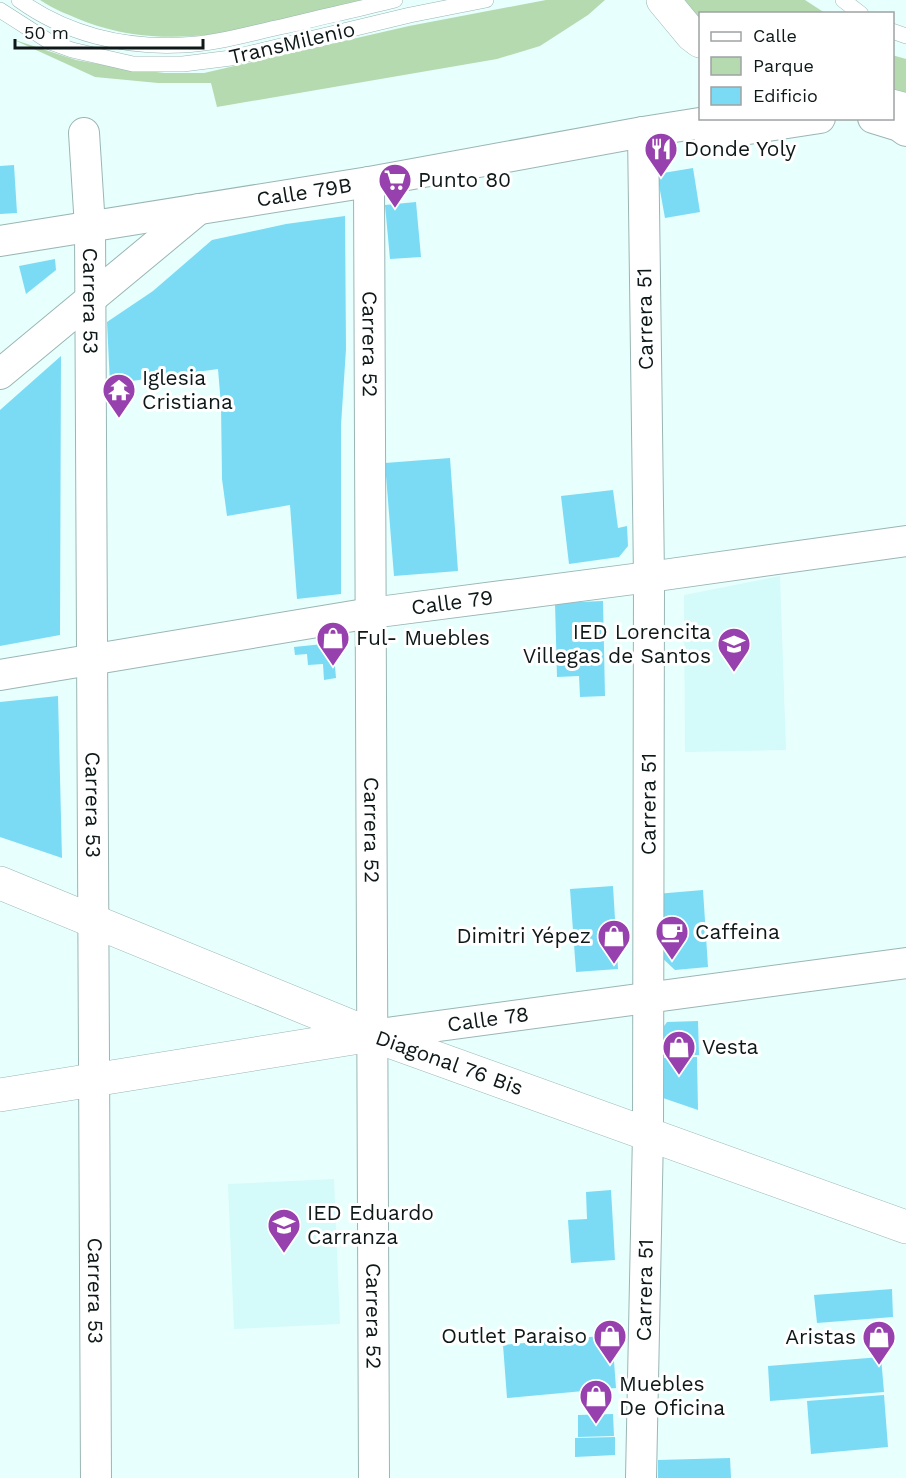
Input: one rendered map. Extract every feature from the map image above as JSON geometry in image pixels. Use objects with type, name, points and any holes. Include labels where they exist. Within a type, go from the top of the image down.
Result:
[{"type":"main road","points":[[663,0],[699,40]]},
{"type":"main road","name":"Diagonal 76 Bis","points":[[0,883],[372,1035],[906,1227]]},
{"type":"main road","name":"Calle 78","points":[[0,1095],[372,1035]]},
{"type":"street","name":"Calle 79B","points":[[0,241],[369,182],[718,120]]},
{"type":"street","name":"Calle 79B","points":[[643,132],[696,137],[807,120]]},
{"type":"street","points":[[880,120],[899,126],[906,131]]},
{"type":"street","name":"Carrera 51","points":[[641,1478],[648,1134],[649,577],[643,132]]},
{"type":"street","name":"Carrera 53","points":[[84,133],[90,227],[96,1478]]},
{"type":"street","name":"Carrera 52","points":[[369,182],[374,1478]]},
{"type":"street","points":[[0,374],[199,209]]},
{"type":"street","name":"Calle 79","points":[[0,675],[371,613],[906,541]]},
{"type":"street","name":"Calle 78","points":[[372,1035],[906,963]]},
{"type":"lane","name":"TransMilenio","points":[[19,0],[39,15],[82,34],[137,45],[183,45],[226,39],[395,0]]},
{"type":"lane","name":"TransMilenio","points":[[0,10],[50,42],[72,50],[133,64],[183,64],[231,58],[410,15],[486,0]]},
{"type":"lane","points":[[844,0],[859,12]]},
{"type":"shaded area","name":"IED Lorencita Villegas de Santos","points":[[780,576],[786,750],[685,752],[684,595]]},
{"type":"shaded area","name":"IED Eduardo Carranza","points":[[334,1179],[340,1324],[234,1329],[228,1184]]},
{"type":"green space","points":[[40,0],[369,0],[263,26],[228,32],[193,36],[157,36],[122,32],[86,22]]},
{"type":"green space","points":[[546,0],[605,0],[588,15],[540,46],[497,59],[217,107],[211,83],[158,83],[95,77],[12,39],[76,60],[121,68],[165,73],[204,73],[409,26]]},
{"type":"green space","points":[[678,0],[805,0],[823,12],[699,12],[699,26]]},
{"type":"green space","points":[[894,56],[906,59],[906,95],[894,91]]},
{"type":"building","points":[[14,165],[17,213],[0,214],[0,166]]},
{"type":"building","points":[[693,168],[700,212],[665,218],[657,174]]},
{"type":"building","points":[[416,202],[421,257],[390,259],[385,205]]},
{"type":"building","points":[[345,216],[346,349],[341,425],[341,594],[297,599],[290,505],[227,516],[222,479],[218,369],[110,384],[107,322],[153,291],[212,240],[286,224]]},
{"type":"building","points":[[55,259],[56,270],[26,294],[19,266]]},
{"type":"building","points":[[61,356],[60,635],[0,646],[0,410]]},
{"type":"building","points":[[450,458],[458,571],[394,576],[385,463]]},
{"type":"building","points":[[613,490],[618,528],[627,526],[628,546],[619,557],[569,564],[561,496]]},
{"type":"building","points":[[603,601],[605,696],[580,697],[579,676],[557,677],[555,603]]},
{"type":"building","points":[[333,643],[336,678],[324,680],[323,664],[308,665],[307,654],[295,655],[294,647]]},
{"type":"building","points":[[58,696],[62,858],[0,837],[0,702]]},
{"type":"building","points":[[613,886],[618,969],[576,972],[570,889]]},
{"type":"building","points":[[703,890],[708,967],[675,970],[659,955],[656,894]]},
{"type":"building","points":[[698,1021],[699,1055],[660,1056],[659,1033],[667,1022]]},
{"type":"building","name":"Vesta","points":[[697,1057],[698,1110],[663,1098],[661,1058]]},
{"type":"building","points":[[611,1190],[615,1260],[571,1263],[568,1220],[587,1219],[586,1192]]},
{"type":"building","points":[[892,1289],[893,1317],[817,1323],[814,1295]]},
{"type":"building","points":[[612,1335],[616,1388],[507,1398],[503,1345]]},
{"type":"building","points":[[881,1357],[884,1392],[770,1401],[768,1366]]},
{"type":"building","points":[[884,1395],[888,1447],[811,1454],[807,1401]]},
{"type":"building","name":"Muebles De Oficina","points":[[613,1414],[614,1436],[578,1437],[578,1415]]},
{"type":"building","points":[[615,1437],[615,1455],[575,1457],[575,1438]]},
{"type":"building","points":[[730,1458],[731,1478],[658,1478],[658,1460]]},
{"type":"place","name":"Donde Yoly","points":[[661,178]]},
{"type":"place","name":"Punto 80","points":[[395,209]]},
{"type":"place","name":"Iglesia Cristiana","points":[[119,419]]},
{"type":"place","name":"Ful- Muebles","points":[[333,667]]},
{"type":"place","name":"IED Lorencita Villegas de Santos","points":[[734,673]]},
{"type":"place","name":"Caffeina","points":[[672,961]]},
{"type":"place","name":"Dimitri Yépez","points":[[614,965]]},
{"type":"place","name":"Vesta","points":[[679,1076]]},
{"type":"place","name":"IED Eduardo Carranza","points":[[284,1254]]},
{"type":"place","name":"Outlet Paraiso","points":[[610,1365]]},
{"type":"place","name":"Aristas","points":[[879,1366]]},
{"type":"place","name":"Muebles De Oficina","points":[[596,1425]]}]
